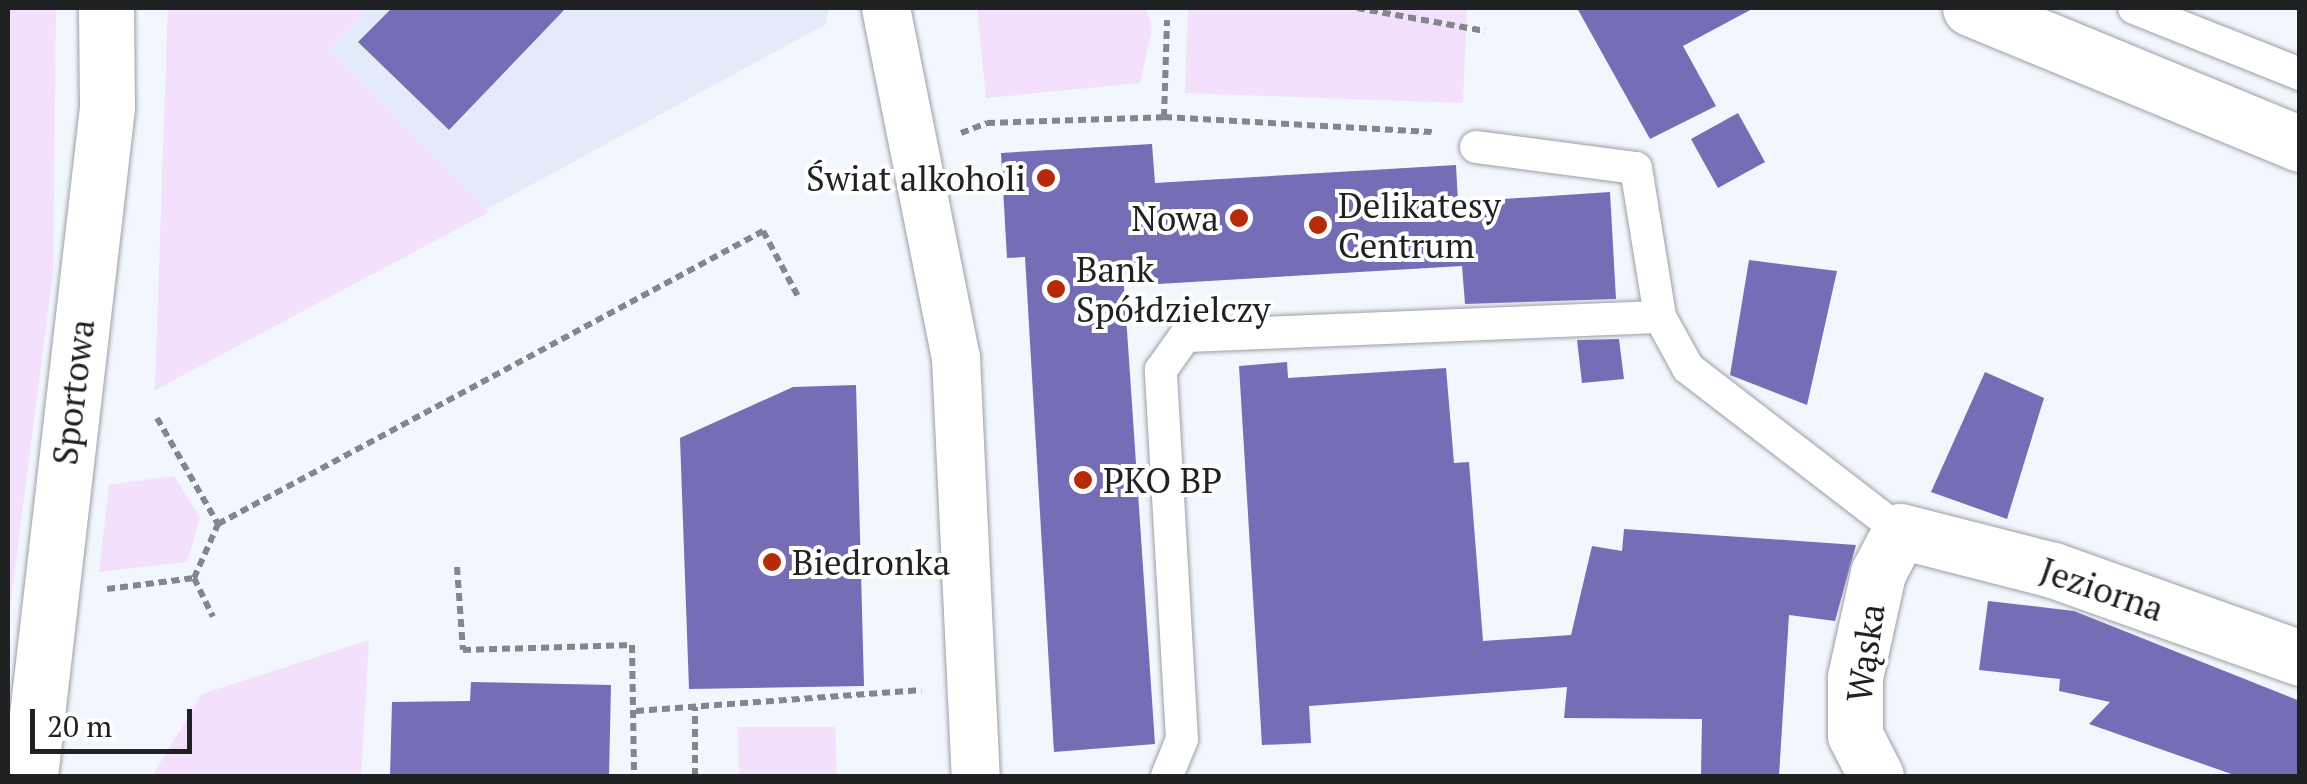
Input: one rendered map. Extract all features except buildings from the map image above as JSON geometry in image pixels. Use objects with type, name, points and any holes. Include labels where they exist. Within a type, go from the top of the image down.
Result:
[{"type":"street","name":"Sportowa","points":[[30,776],[107,107],[106,8]]},
{"type":"street","points":[[886,8],[956,358],[976,776]]},
{"type":"street","points":[[1970,8],[2300,144]]},
{"type":"street","name":"Jeziorna","points":[[1900,531],[2054,570],[2300,658]]},
{"type":"street","name":"Wąska","points":[[1876,776],[1855,735],[1855,677],[1878,573],[1900,531]]},
{"type":"lane","points":[[2134,8],[2300,74]]},
{"type":"lane","points":[[1476,146],[1636,168],[1660,317],[1688,368],[1900,531]]},
{"type":"lane","points":[[1167,776],[1182,739],[1160,370],[1184,336],[1660,317]]},
{"type":"path","points":[[1356,8],[1485,30]]},
{"type":"path","points":[[1164,116],[1168,20]]},
{"type":"path","points":[[987,124],[1164,116],[1423,131]]},
{"type":"path","points":[[213,617],[194,578],[218,524],[763,232],[799,298]]},
{"type":"path","points":[[157,418],[218,524]]},
{"type":"path","points":[[458,567],[463,650],[632,645],[634,776]]},
{"type":"path","points":[[51,597],[194,578]]},
{"type":"path","points":[[636,711],[928,689]]},
{"type":"path","points":[[695,776],[696,706]]},
{"type":"shaded area","points":[[8,8],[56,8],[53,273],[8,622]]},
{"type":"shaded area","points":[[168,8],[829,8],[826,24],[155,390]]},
{"type":"shaded area","points":[[168,8],[368,8],[329,50],[489,212],[155,390]]},
{"type":"shaded area","points":[[977,8],[1146,8],[1152,29],[1140,83],[986,98]]},
{"type":"shaded area","points":[[1188,8],[1467,8],[1463,103],[1185,93]]},
{"type":"shaded area","points":[[174,476],[200,517],[187,562],[99,572],[109,485]]},
{"type":"shaded area","points":[[369,640],[361,776],[152,776],[202,694]]},
{"type":"shaded area","points":[[738,727],[835,727],[837,776],[739,776]]},
{"type":"place","name":"Świat alkoholi","points":[[1046,178]]},
{"type":"place","name":"Nowa","points":[[1239,218]]},
{"type":"place","name":"Delikatesy Centrum","points":[[1318,225]]},
{"type":"place","name":"Bank Spółdzielczy","points":[[1056,289]]},
{"type":"place","name":"PKO BP","points":[[1083,480]]},
{"type":"place","name":"Biedronka","points":[[772,562]]}]
